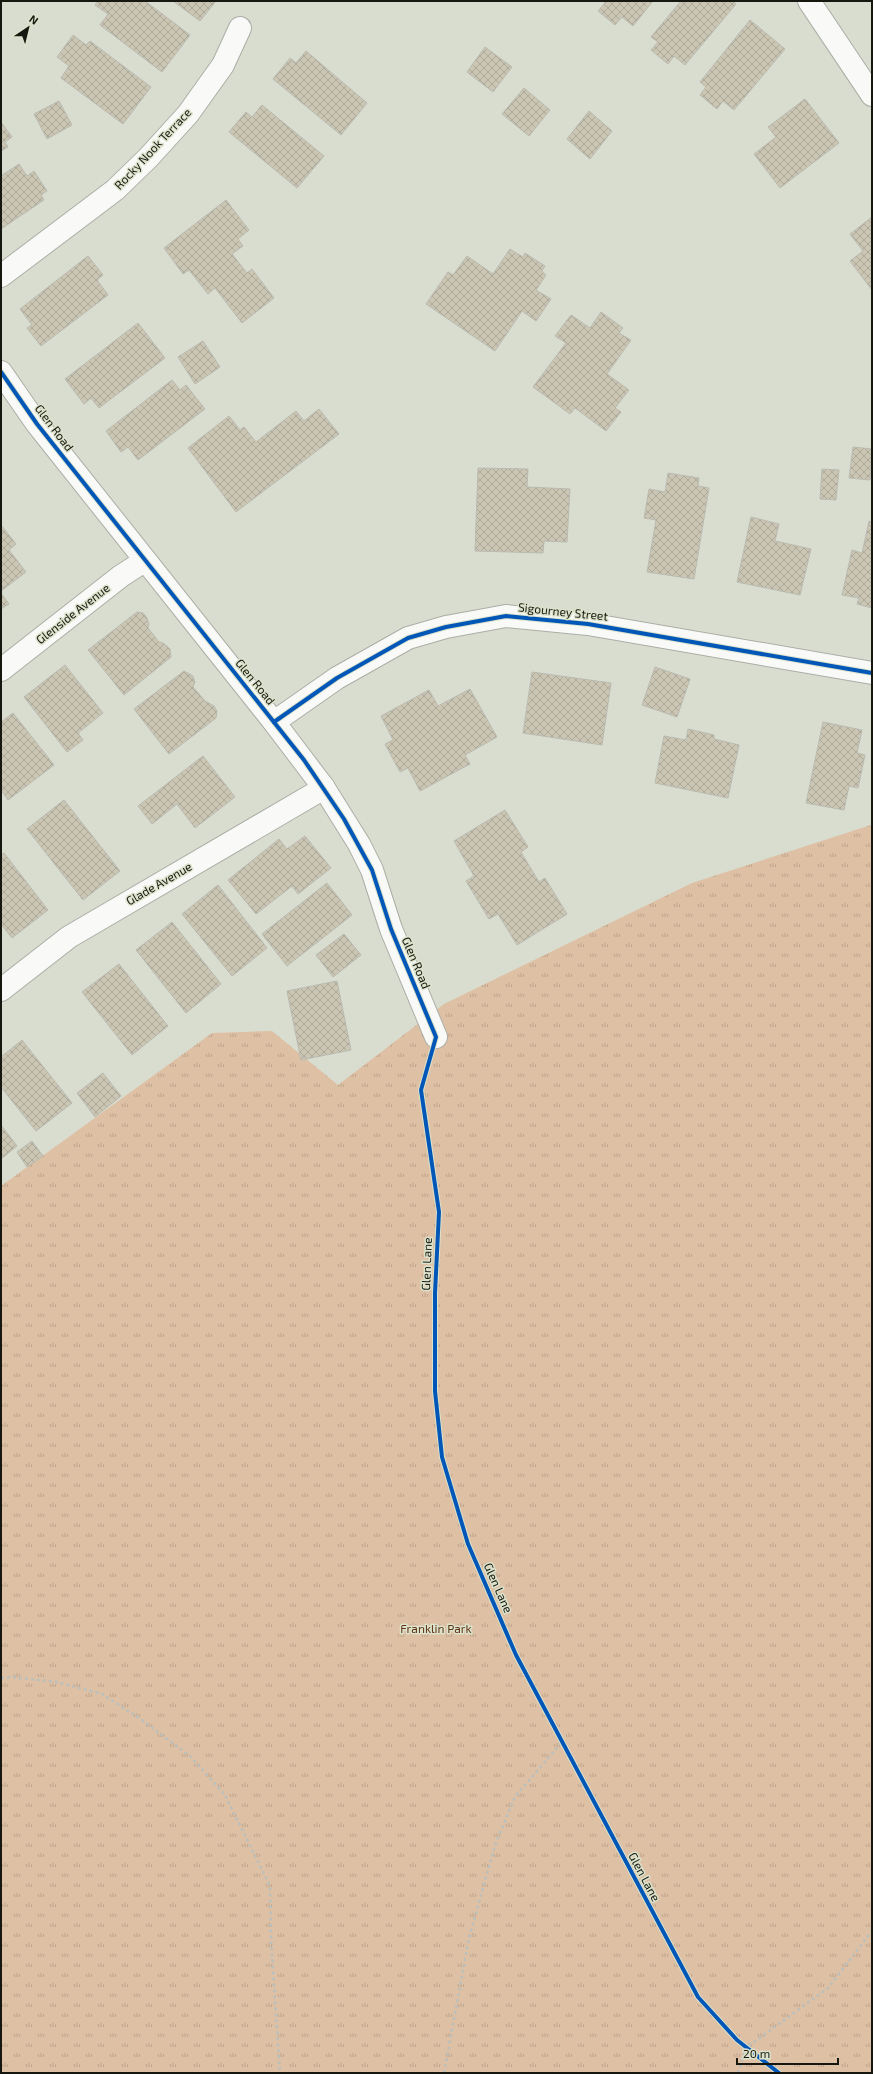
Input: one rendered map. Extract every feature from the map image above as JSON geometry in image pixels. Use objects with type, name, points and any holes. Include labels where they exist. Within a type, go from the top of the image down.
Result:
[{"type":"street","points":[[809,1],[872,95]]},
{"type":"street","name":"Rocky Nook Terrace","points":[[1,276],[115,190],[148,158],[188,114],[223,65],[240,28]]},
{"type":"street","name":"Glen Road","points":[[1,372],[36,424],[274,722],[324,788],[344,819],[372,870],[391,929],[436,1037]]},
{"type":"street","name":"Glenside Avenue","points":[[1,670],[121,576],[138,565],[146,562]]},
{"type":"street","name":"Sigourney Street","points":[[274,722],[337,678],[408,638],[446,627],[506,616],[588,624],[872,673]]},
{"type":"street","name":"Glade Avenue","points":[[1,990],[69,937],[324,788]]},
{"type":"path","points":[[1,1678],[11,1677],[57,1682],[102,1694],[142,1720],[190,1756],[226,1795],[270,1886],[271,1940],[280,2073]]},
{"type":"path","points":[[559,1736],[566,1749]]},
{"type":"path","points":[[444,2073],[469,1938],[495,1845],[515,1797],[562,1742]]},
{"type":"path","points":[[738,2073],[746,2048],[828,1988],[872,1931]]},
{"type":"path","points":[[741,2044],[751,2052]]},
{"type":"green space","name":"Franklin Park","points":[[872,823],[872,2073],[1,2073],[1,1186],[212,1033],[272,1031],[338,1085],[444,1004],[692,883],[871,825]]},
{"type":"building","points":[[98,1],[145,1],[190,35],[162,72],[100,25],[108,14],[95,5]]},
{"type":"building","points":[[173,1],[216,1],[200,21]]},
{"type":"building","points":[[603,1],[653,1],[633,26],[622,17],[615,25],[598,11],[605,3]]},
{"type":"building","points":[[681,1],[733,1],[736,4],[685,65],[674,56],[668,64],[651,50],[658,42],[651,37]]},
{"type":"building","points":[[750,20],[785,49],[734,110],[723,101],[717,109],[700,95],[706,87],[700,82]]},
{"type":"building","points":[[73,35],[86,45],[90,41],[151,87],[123,124],[61,78],[69,66],[57,57]]},
{"type":"building","points":[[485,47],[512,67],[493,92],[467,72]]},
{"type":"building","points":[[306,51],[367,103],[341,135],[273,79],[290,58],[296,63]]},
{"type":"building","points":[[524,88],[550,110],[529,136],[502,114]]},
{"type":"building","points":[[805,99],[839,143],[780,188],[754,154],[776,137],[768,127]]},
{"type":"building","points":[[59,101],[72,125],[47,139],[34,114]]},
{"type":"building","points":[[262,105],[324,156],[297,188],[229,132],[246,112],[252,117]]},
{"type":"building","points":[[589,111],[612,131],[590,159],[567,139]]},
{"type":"building","points":[[1,122],[12,137],[5,142],[8,147],[1,151]]},
{"type":"building","points":[[19,164],[27,176],[34,171],[47,191],[41,195],[44,200],[1,229],[1,176]]},
{"type":"building","points":[[226,200],[249,230],[238,239],[243,246],[232,254],[247,273],[252,269],[274,298],[242,323],[215,288],[208,294],[189,270],[183,274],[164,248]]},
{"type":"building","points":[[872,217],[872,290],[850,261],[863,251],[850,234]]},
{"type":"building","points":[[510,249],[523,257],[525,253],[545,266],[542,271],[546,275],[536,290],[551,299],[536,321],[522,311],[495,351],[426,304],[448,272],[453,275],[467,256],[493,274]]},
{"type":"building","points":[[88,256],[103,275],[97,280],[108,295],[41,346],[27,328],[32,325],[20,309]]},
{"type":"building","points":[[601,312],[623,328],[619,333],[631,340],[607,374],[629,390],[615,408],[621,412],[606,431],[575,408],[570,414],[533,387],[566,343],[555,336],[571,315],[590,328]]},
{"type":"building","points":[[138,323],[165,358],[99,408],[91,398],[84,404],[65,379]]},
{"type":"building","points":[[203,341],[220,367],[195,384],[178,357]]},
{"type":"building","points":[[172,380],[180,390],[186,385],[205,409],[138,460],[128,447],[121,452],[106,431]]},
{"type":"building","points":[[319,409],[339,434],[236,512],[188,448],[229,416],[240,430],[244,427],[256,442],[296,411],[304,421]]},
{"type":"building","points":[[853,447],[872,449],[870,480],[849,478]]},
{"type":"building","points":[[478,468],[528,469],[527,487],[570,489],[567,542],[544,541],[543,553],[475,551]]},
{"type":"building","points":[[822,469],[839,470],[836,500],[820,499]]},
{"type":"building","points":[[668,473],[699,478],[698,486],[709,488],[694,579],[647,572],[656,520],[644,518],[649,489],[665,492]]},
{"type":"building","points":[[751,517],[779,524],[775,541],[811,549],[800,595],[737,582]]},
{"type":"building","points":[[869,521],[872,522],[872,608],[857,604],[859,598],[842,595],[852,550],[862,553]]},
{"type":"building","points":[[1,525],[16,544],[9,550],[26,572],[1,591]]},
{"type":"building","points":[[1,593],[9,604],[1,609]]},
{"type":"building","points":[[137,612],[143,613],[147,618],[149,624],[148,628],[159,642],[163,643],[170,649],[171,657],[124,695],[88,650]]},
{"type":"building","points":[[65,665],[103,713],[78,733],[83,740],[67,752],[24,697]]},
{"type":"building","points":[[655,667],[690,679],[677,717],[642,705]]},
{"type":"building","points":[[184,671],[193,676],[195,682],[193,687],[205,701],[214,706],[217,711],[216,718],[169,754],[134,709]]},
{"type":"building","points":[[532,672],[611,683],[602,745],[523,733]]},
{"type":"building","points":[[470,689],[497,737],[465,755],[470,764],[420,791],[408,768],[400,772],[385,744],[393,740],[381,716],[429,690],[438,706]]},
{"type":"building","points":[[13,713],[54,765],[8,800],[1,790],[1,722]]},
{"type":"building","points":[[823,722],[862,730],[857,753],[865,755],[858,788],[849,786],[844,810],[806,803]]},
{"type":"building","points":[[688,729],[714,735],[714,739],[739,745],[728,798],[655,783],[664,736],[686,740]]},
{"type":"building","points":[[203,756],[235,797],[195,828],[177,804],[152,824],[138,806]]},
{"type":"building","points":[[64,800],[120,871],[83,900],[27,829]]},
{"type":"building","points":[[505,810],[528,847],[521,852],[539,882],[545,878],[567,914],[517,945],[498,914],[489,919],[466,881],[474,876],[454,841]]},
{"type":"building","points":[[305,836],[331,868],[298,894],[292,886],[256,914],[228,880],[279,839],[287,849]]},
{"type":"building","points":[[4,853],[48,910],[12,938],[1,924],[1,855]]},
{"type":"building","points":[[327,883],[352,915],[287,966],[262,934]]},
{"type":"building","points":[[218,885],[267,948],[232,976],[182,914]]},
{"type":"building","points":[[172,922],[221,984],[186,1013],[136,950]]},
{"type":"building","points":[[344,934],[361,955],[333,977],[316,955]]},
{"type":"building","points":[[119,964],[168,1026],[132,1055],[82,992]]},
{"type":"building","points":[[337,981],[351,1050],[301,1060],[287,991]]},
{"type":"building","points":[[22,1040],[72,1103],[36,1131],[1,1087],[1,1057]]},
{"type":"building","points":[[103,1073],[121,1096],[95,1117],[77,1093]]},
{"type":"building","points":[[1,1125],[17,1146],[1,1159]]},
{"type":"building","points":[[32,1141],[43,1156],[27,1167],[17,1152]]},
{"type":"cycle path","name":"Glen Lane","points":[[1,372],[37,424],[304,760],[344,819],[372,870],[391,929],[436,1037],[421,1090],[439,1212],[435,1293],[435,1391],[442,1457],[468,1544],[516,1655],[698,1997],[737,2040],[779,2073]]},
{"type":"cycle path","points":[[274,722],[337,678],[408,638],[446,627],[506,616],[588,624],[872,673]]}]
